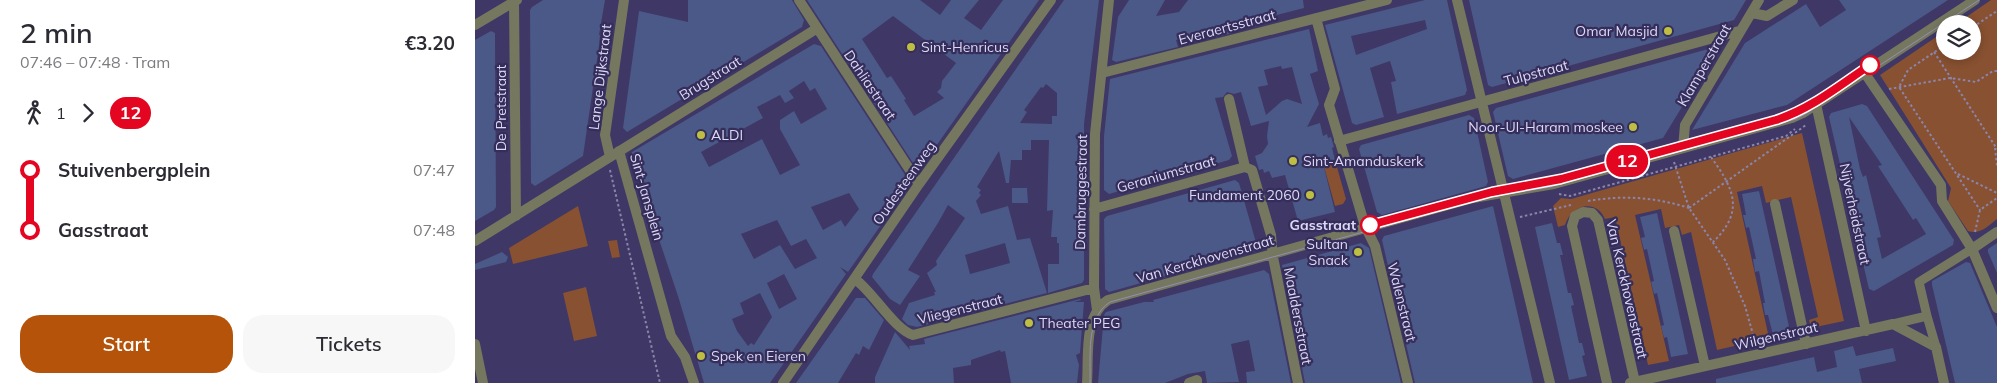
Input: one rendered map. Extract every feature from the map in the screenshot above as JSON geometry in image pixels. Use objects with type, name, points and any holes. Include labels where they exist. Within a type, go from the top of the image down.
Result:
[{"type":"street","points":[[475,25],[515,0]]},
{"type":"street","name":"De Pretstraat","points":[[515,0],[516,216]]},
{"type":"street","name":"Lange Dijkstraat","points":[[610,158],[605,135],[624,0]]},
{"type":"street","name":"Dahliastraat","points":[[799,0],[816,29],[919,184]]},
{"type":"street","name":"Oudesteenweg","points":[[783,383],[919,184],[1051,0]]},
{"type":"street","points":[[1109,5],[1115,0]]},
{"type":"street","name":"Everaertsstraat","points":[[1103,73],[1387,0]]},
{"type":"street","points":[[1457,0],[1550,383]]},
{"type":"street","name":"Klamperstraat","points":[[1683,148],[1685,124],[1759,0]]},
{"type":"street","points":[[1751,13],[1767,16],[1793,0]]},
{"type":"street","name":"Van Kerckhovenstraat","points":[[1097,310],[1109,300],[1473,198],[1554,184],[1792,118],[1975,0]]},
{"type":"street","name":"Dambruggestraat","points":[[1087,383],[1091,327],[1097,310],[1093,288],[1095,134],[1109,5]]},
{"type":"street","name":"Walenstraat","points":[[1316,18],[1335,89],[1329,105],[1366,228],[1375,246],[1408,383]]},
{"type":"street","name":"Brugstraat","points":[[619,151],[816,29]]},
{"type":"street","name":"Tulpstraat","points":[[1339,141],[1739,32]]},
{"type":"street","points":[[1864,72],[1941,185],[1942,201],[1972,249],[1997,308]]},
{"type":"street","points":[[1229,99],[1245,167]]},
{"type":"street","name":"Nijverheidstraat","points":[[1816,104],[1866,330]]},
{"type":"street","name":"Sint-Jansplein","points":[[475,242],[619,151],[671,336],[685,357],[694,383]]},
{"type":"street","name":"Geraniumstraat","points":[[1094,209],[1245,167]]},
{"type":"street","name":"Maaldersstraat","points":[[1245,167],[1253,170],[1271,235],[1298,383]]},
{"type":"street","points":[[1775,204],[1806,344]]},
{"type":"street","name":"Van Kerckhovenstraat","points":[[1607,383],[1572,226],[1575,216],[1583,212],[1592,213],[1598,220],[1633,382]]},
{"type":"street","points":[[1674,231],[1705,366]]},
{"type":"street","points":[[1944,383],[1919,282],[1997,232]]},
{"type":"street","name":"Vliegenstraat","points":[[855,278],[903,330],[913,335],[1093,288]]},
{"type":"street","name":"Wilgenstraat","points":[[1633,382],[1927,316]]},
{"type":"street","points":[[1893,324],[1936,348]]},
{"type":"street","points":[[475,344],[483,383]]},
{"type":"street","points":[[1189,383],[1197,380],[1197,383]]},
{"type":"path","points":[[1981,22],[1997,11]]},
{"type":"path","points":[[1899,87],[1908,70],[1934,52],[1997,149]]},
{"type":"path","points":[[1876,91],[1950,78],[1976,82],[1993,71],[1997,71]]},
{"type":"path","points":[[1899,87],[1980,210]]},
{"type":"path","points":[[1689,208],[1818,116]]},
{"type":"path","points":[[1994,145],[1997,166]]},
{"type":"path","points":[[1671,151],[1689,208],[1725,260],[1745,306],[1759,354]]},
{"type":"path","points":[[1711,157],[1728,181],[1733,198],[1732,214],[1726,230],[1713,242]]},
{"type":"path","points":[[610,158],[609,168],[660,383]]},
{"type":"path","points":[[1956,173],[1997,193]]},
{"type":"path","points":[[1972,249],[1980,210],[1997,198]]},
{"type":"shaded area","points":[[1991,0],[1997,0],[1997,219],[1984,229],[1976,232],[1968,231],[1948,201],[1951,188],[1880,75],[1936,37],[1936,60],[1981,60],[1981,15],[1969,15]]},
{"type":"shaded area","points":[[1802,133],[1844,321],[1811,328],[1809,320],[1818,317],[1791,197],[1766,203],[1762,186],[1737,192],[1769,338],[1717,350],[1691,232],[1682,235],[1679,225],[1665,228],[1661,209],[1635,215],[1669,361],[1648,365],[1615,217],[1605,219],[1596,208],[1584,207],[1573,213],[1565,225],[1558,227],[1553,206],[1561,198],[1571,199]]},
{"type":"shaded area","points":[[1335,160],[1346,199],[1343,204],[1335,206],[1323,163]]},
{"type":"shaded area","points":[[578,206],[588,246],[513,264],[509,248]]},
{"type":"shaded area","points":[[617,240],[620,257],[612,258],[608,241]]},
{"type":"shaded area","points":[[586,287],[597,336],[574,341],[563,293]]},
{"type":"building","points":[[543,0],[605,0],[583,156],[535,186],[531,183],[530,10]]},
{"type":"building","points":[[688,0],[792,0],[804,20],[802,27],[627,132],[623,128],[639,11],[688,22]]},
{"type":"building","points":[[807,0],[920,0],[940,15],[951,0],[979,0],[964,18],[981,30],[1003,0],[1039,0],[922,166],[915,166]],"holes":[[[893,16],[956,63],[942,81],[941,88],[937,92],[944,98],[914,116],[904,100],[906,99],[891,76],[887,78],[862,39]]]},
{"type":"building","points":[[1064,0],[1099,0],[1084,124],[1084,280],[1082,283],[1048,293],[1048,264],[1059,264],[1059,243],[1057,243],[1057,237],[1051,237],[1053,210],[1047,211],[1049,140],[1031,140],[1031,150],[1022,150],[1022,160],[1011,160],[1009,183],[1006,183],[999,151],[977,187],[981,190],[979,193],[981,195],[976,201],[981,214],[1008,206],[1017,240],[1030,238],[1047,293],[917,327],[908,325],[902,319],[909,303],[935,295],[934,292],[936,292],[927,273],[937,265],[936,261],[965,218],[948,205],[908,270],[920,276],[900,305],[890,299],[872,277]],"holes":[[[1046,84],[1057,93],[1057,116],[1052,116],[1052,124],[1020,123],[1027,112],[1024,110],[1041,87],[1043,88]],[[1005,243],[1010,263],[970,274],[965,255]]]},
{"type":"building","points":[[1129,0],[1165,0],[1156,16],[1179,12],[1188,0],[1303,0],[1304,8],[1230,27],[1232,33],[1212,38],[1211,31],[1176,40],[1178,47],[1116,62],[1112,60],[1118,17]]},
{"type":"building","points":[[1425,0],[1447,0],[1467,90],[1465,95],[1397,114],[1391,82],[1396,81],[1390,61],[1370,68],[1384,117],[1356,125],[1352,123],[1325,25]],"holes":[[[1425,20],[1427,29],[1356,55],[1351,36]]]},
{"type":"building","points":[[1469,0],[1746,0],[1734,20],[1492,87],[1488,85]]},
{"type":"building","points":[[1839,0],[1948,0],[1787,105],[1692,130],[1745,43],[1806,4],[1820,27],[1846,10]]},
{"type":"building","points":[[1309,29],[1318,71],[1310,74],[1319,104],[1307,127],[1320,123],[1323,136],[1327,134],[1328,138],[1331,137],[1335,160],[1323,163],[1335,212],[1298,221],[1285,175],[1272,178],[1269,171],[1264,173],[1263,169],[1259,170],[1255,156],[1262,153],[1268,144],[1269,121],[1251,126],[1241,92],[1234,94],[1227,92],[1223,97],[1215,98],[1232,156],[1229,160],[1109,194],[1104,190],[1104,136],[1110,79]],"holes":[[[1281,66],[1282,69],[1292,67],[1302,104],[1287,99],[1266,115],[1258,87],[1268,85],[1264,70]]]},
{"type":"building","points":[[491,31],[495,33],[496,207],[475,221],[475,40]]},
{"type":"building","points":[[814,44],[821,46],[909,181],[909,185],[848,272],[840,267],[846,274],[770,383],[704,383],[678,296],[631,156],[632,152]],"holes":[[[804,81],[810,91],[815,88],[827,109],[801,124],[794,111],[780,120],[780,129],[800,165],[780,175],[762,139],[709,167],[701,152],[763,118],[757,107],[780,95],[785,103],[794,98],[789,91]],[[849,193],[859,209],[845,227],[841,220],[823,230],[811,207]],[[777,220],[791,246],[806,239],[817,258],[795,269],[780,245],[754,259],[741,234]],[[784,274],[797,299],[779,309],[767,283]],[[760,293],[772,317],[754,345],[751,343],[748,346],[737,331],[732,319],[744,314],[740,303]]]},
{"type":"building","points":[[1719,46],[1663,138],[1513,179],[1508,176],[1493,112],[1496,108]]},
{"type":"building","points":[[1862,104],[1867,106],[1954,240],[1953,245],[1874,291],[1869,289],[1829,117],[1831,113]],"holes":[[[1849,117],[1882,165],[1878,166],[1913,220],[1916,218],[1926,234],[1882,259],[1877,238],[1881,237],[1866,175],[1863,177],[1860,169]]]},
{"type":"building","points":[[1469,115],[1474,118],[1488,182],[1486,186],[1382,215],[1377,212],[1359,149],[1361,145]]},
{"type":"building","points":[[1235,180],[1239,183],[1257,246],[1255,251],[1109,292],[1105,289],[1104,219],[1107,216]]},
{"type":"building","points":[[1012,188],[1027,188],[1028,203],[1012,203]]},
{"type":"building","points":[[1759,191],[1790,331],[1773,335],[1768,315],[1765,315],[1763,303],[1765,303],[1759,271],[1755,272],[1753,259],[1756,259],[1749,227],[1746,228],[1743,215],[1746,215],[1742,194]]},
{"type":"building","points":[[1493,206],[1533,383],[1415,383],[1382,240],[1384,236]]},
{"type":"building","points":[[1657,213],[1688,354],[1671,357],[1667,337],[1664,338],[1661,326],[1664,325],[1657,293],[1654,294],[1651,282],[1654,281],[1647,249],[1644,250],[1641,238],[1645,237],[1640,217]]},
{"type":"building","points":[[1552,223],[1557,243],[1560,243],[1563,255],[1560,255],[1568,293],[1571,293],[1574,305],[1571,306],[1579,343],[1582,343],[1585,355],[1582,356],[1587,376],[1569,380],[1535,227]]},
{"type":"building","points":[[1361,243],[1369,248],[1401,383],[1305,383],[1282,265]]},
{"type":"building","points":[[1997,243],[1997,273],[1988,249]]},
{"type":"building","points":[[502,252],[508,257],[506,262],[475,270],[475,264]]},
{"type":"building","points":[[1966,262],[1970,263],[1997,327],[1997,383],[1955,383],[1932,281]]},
{"type":"building","points":[[1264,270],[1269,274],[1291,383],[1247,383],[1246,372],[1255,371],[1249,340],[1231,344],[1239,382],[1207,383],[1205,371],[1188,374],[1165,383],[1098,383],[1104,315],[1106,312],[1144,302],[1154,302],[1153,300]]},
{"type":"building","points":[[856,298],[865,298],[884,320],[869,350],[863,346],[859,355],[856,353],[838,383],[796,383]]},
{"type":"building","points":[[1080,299],[1074,302],[1084,302],[1080,353],[1076,355],[1079,365],[1077,383],[1011,383],[1005,351],[1001,352],[1000,350],[971,360],[971,365],[953,368],[954,383],[875,383],[875,377],[895,332],[910,350],[909,346],[925,344],[924,339]]},
{"type":"building","points":[[1853,346],[1856,356],[1893,348],[1896,361],[1859,369],[1862,383],[1716,383],[1716,379],[1814,357],[1817,372],[1837,367],[1834,351]]},
{"type":"tram line","points":[[1090,383],[1090,350],[1093,328],[1096,318],[1110,302],[1490,197],[1550,187],[1796,119],[1979,0]]},
{"type":"tram line","name":"12","points":[[1370,225],[1503,189],[1561,179],[1776,120],[1808,107],[1870,65]]},
{"type":"place","name":"Omar Masjid","points":[[1668,31]]},
{"type":"place","name":"Sint-Henricus","points":[[911,47]]},
{"type":"place","name":"Noor-Ul-Haram moskee","points":[[1633,127]]},
{"type":"place","name":"ALDI","points":[[701,135]]},
{"type":"place","name":"Sint-Amanduskerk","points":[[1293,161]]},
{"type":"place","name":"Fundament 2060","points":[[1310,195]]},
{"type":"place","name":"Gasstraat","points":[[1370,225]]},
{"type":"place","name":"Sultan Snack","points":[[1358,252]]},
{"type":"place","name":"Theater PEG","points":[[1029,323]]},
{"type":"place","name":"Spek en Eieren","points":[[701,356]]}]
